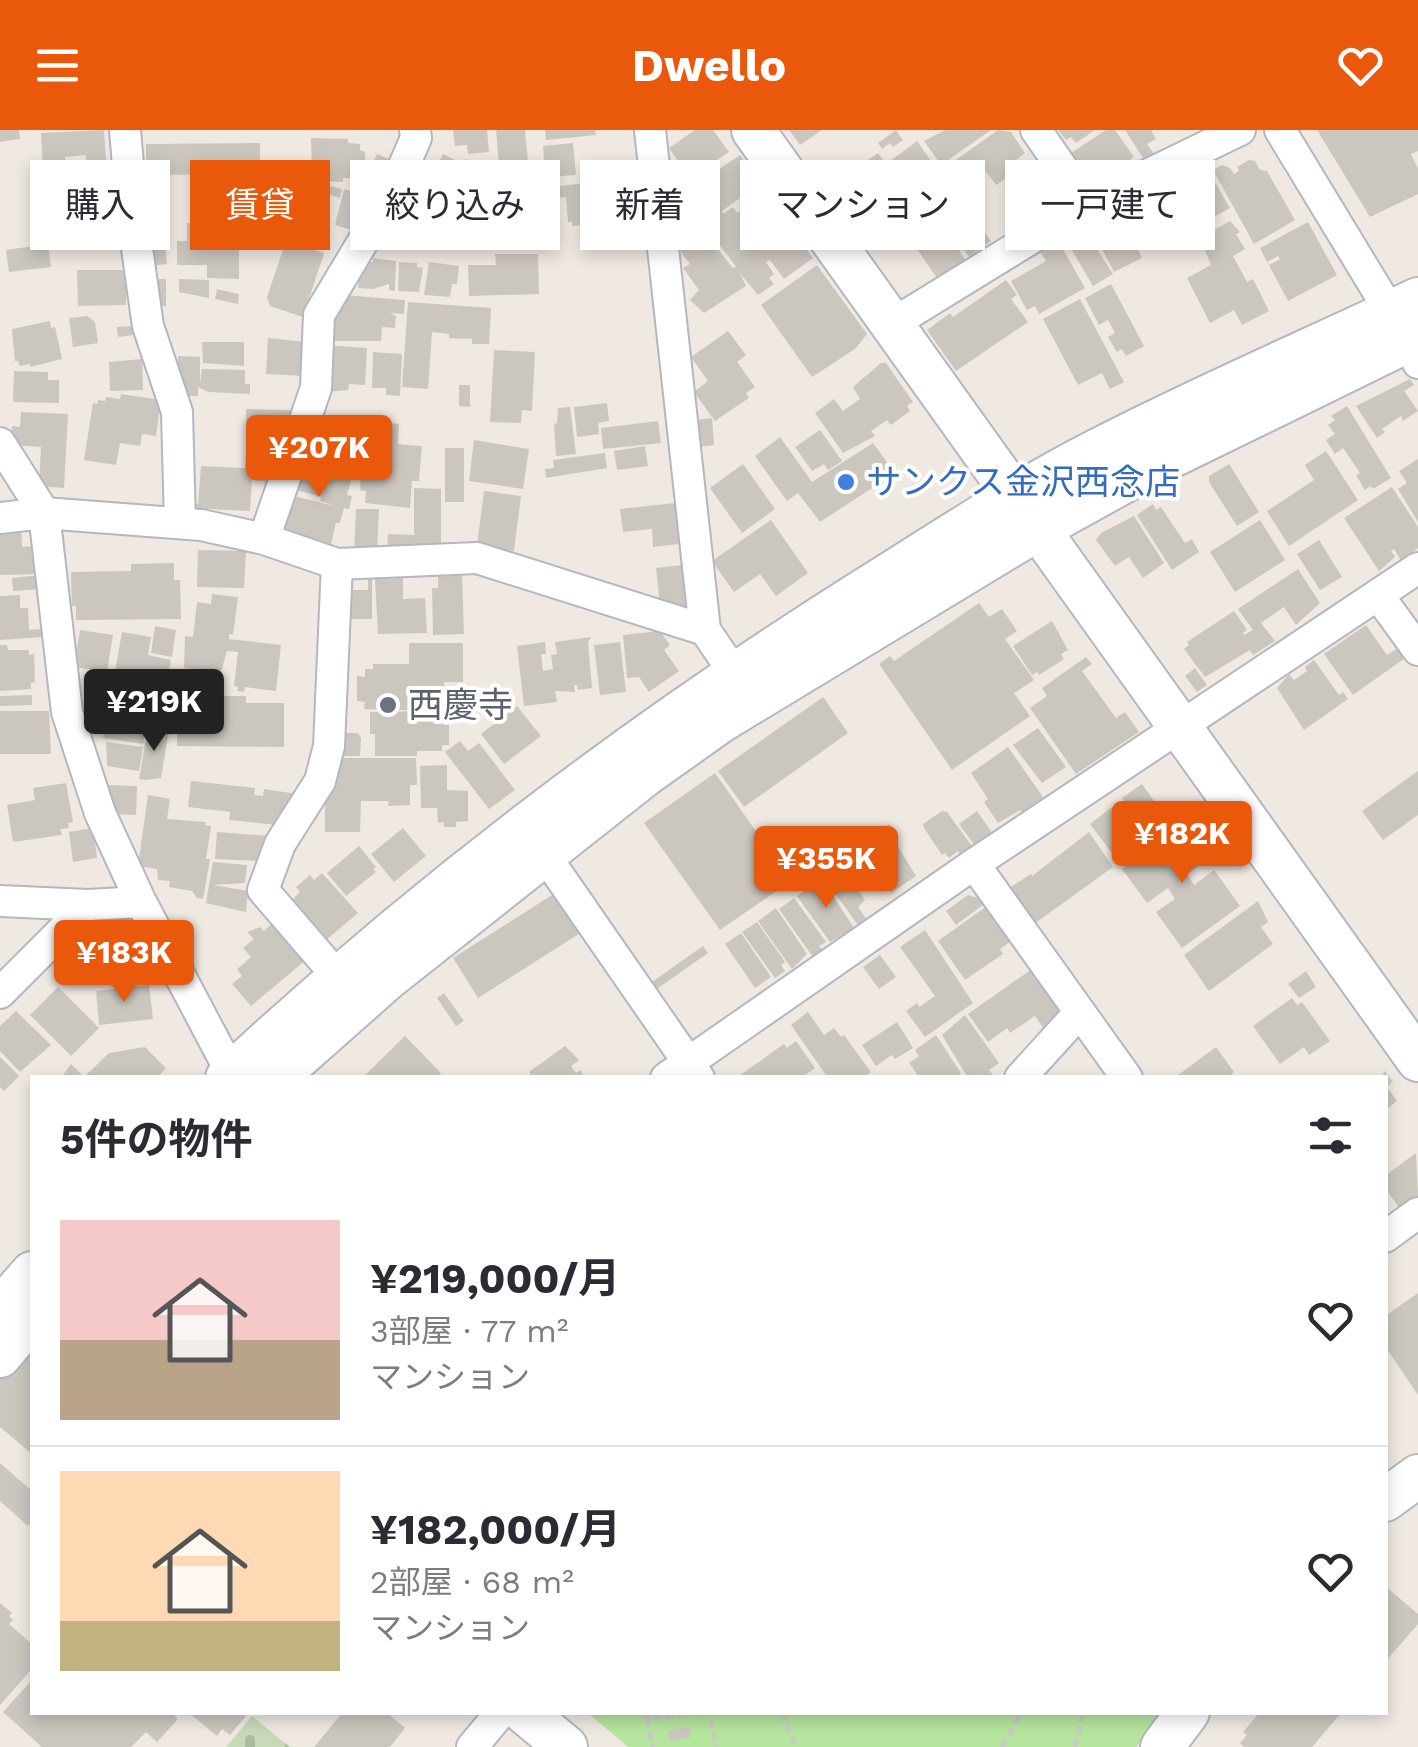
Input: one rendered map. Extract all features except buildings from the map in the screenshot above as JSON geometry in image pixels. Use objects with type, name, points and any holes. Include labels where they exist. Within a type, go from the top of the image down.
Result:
[{"type":"street","points":[[126,130],[132,212],[148,326],[177,412],[180,524]]},
{"type":"street","points":[[264,539],[316,388],[319,315],[392,194],[416,138],[414,130]]},
{"type":"street","points":[[650,130],[705,630],[735,674]]},
{"type":"street","points":[[753,130],[1418,1060]]},
{"type":"street","points":[[1036,130],[1057,160]]},
{"type":"street","points":[[1178,160],[1240,130]]},
{"type":"street","points":[[278,1075],[388,978],[544,854],[636,762],[735,674],[1027,513],[1156,464],[1411,330],[1280,130]]},
{"type":"street","points":[[892,324],[1013,250]]},
{"type":"street","points":[[0,444],[44,514],[67,712],[100,813],[229,1075]]},
{"type":"street","points":[[231,1075],[429,900],[636,762],[787,680],[1027,513]]},
{"type":"street","points":[[0,518],[44,514],[180,524],[264,539],[337,564],[477,558],[705,630]]},
{"type":"street","points":[[337,564],[329,746],[320,781],[280,844],[263,890],[338,978]]},
{"type":"street","points":[[544,854],[684,1071],[974,864],[1418,568]]},
{"type":"street","points":[[1378,594],[1418,650]]},
{"type":"street","points":[[974,864],[1125,1075]]},
{"type":"street","points":[[0,901],[88,906],[142,902]]},
{"type":"street","points":[[0,993],[88,906]]},
{"type":"street","points":[[1023,1075],[1080,1012]]},
{"type":"street","points":[[1388,1235],[1418,1213]]},
{"type":"street","points":[[0,1356],[24,1294]]},
{"type":"street","points":[[1388,1498],[1418,1476]]},
{"type":"street","points":[[472,1747],[499,1715]]},
{"type":"street","points":[[528,1715],[566,1747]]},
{"type":"street","points":[[1162,1747],[1186,1715]]},
{"type":"path","points":[[709,1715],[716,1747]]},
{"type":"path","points":[[784,1715],[796,1747]]},
{"type":"path","points":[[1002,1747],[1020,1715]]},
{"type":"path","points":[[1075,1747],[1082,1715]]},
{"type":"path","points":[[646,1716],[653,1747]]},
{"type":"green space","points":[[590,1715],[1160,1715],[1136,1747],[628,1747]]},
{"type":"green space","points":[[252,1716],[290,1747],[226,1747]]},
{"type":"place","name":"サンクス金沢西念店","points":[[846,482]]},
{"type":"place","name":"西慶寺","points":[[388,705]]}]
